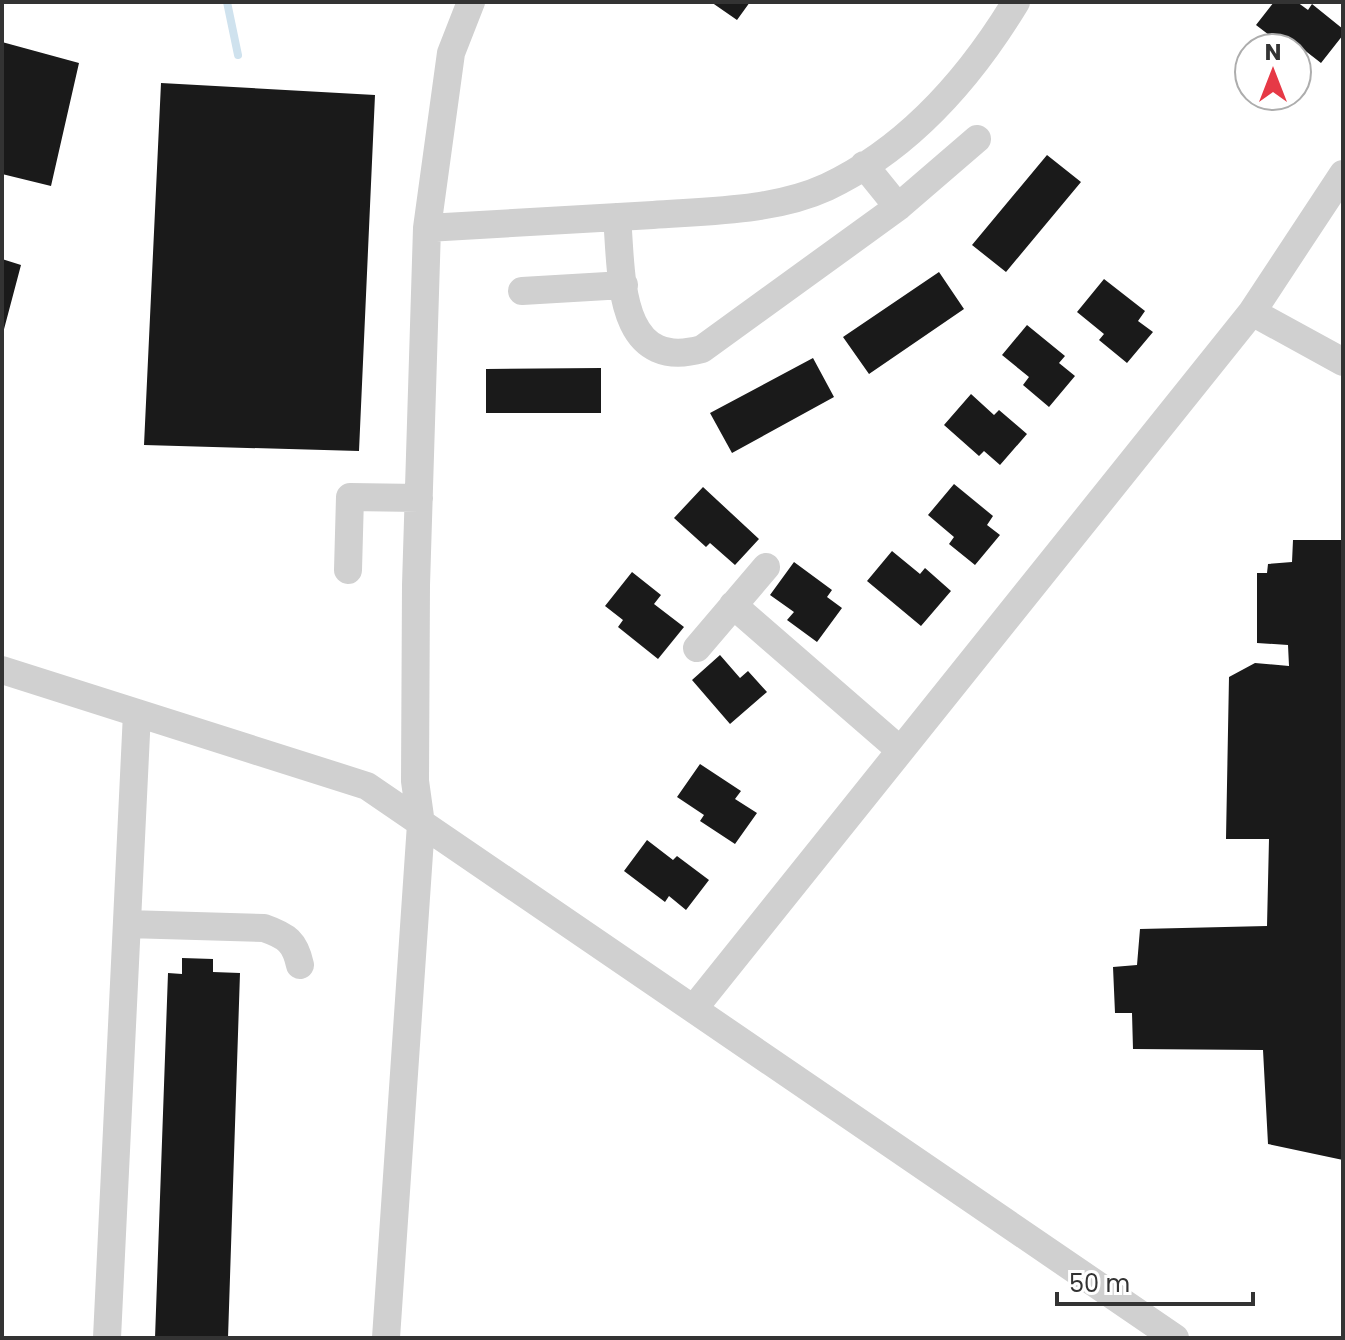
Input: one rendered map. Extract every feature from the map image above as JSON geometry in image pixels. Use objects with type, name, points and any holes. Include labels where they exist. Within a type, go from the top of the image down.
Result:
[{"type":"street","points":[[386,1338],[421,824],[415,781],[427,228],[451,53],[471,2]]},
{"type":"street","points":[[427,228],[764,205],[825,188],[864,165],[924,120],[990,45],[1016,2]]},
{"type":"street","points":[[617,217],[624,285],[635,330],[646,342],[675,353],[702,349],[898,207],[977,139]]},
{"type":"street","points":[[864,165],[898,207]]},
{"type":"street","points":[[695,1007],[1252,312],[1343,174]]},
{"type":"street","points":[[522,291],[624,285]]},
{"type":"street","points":[[1252,312],[1343,362]]},
{"type":"street","points":[[348,570],[350,497],[419,498]]},
{"type":"street","points":[[697,648],[766,567]]},
{"type":"street","points":[[733,605],[900,750]]},
{"type":"street","points":[[2,670],[367,786],[695,1007],[1175,1338]]},
{"type":"street","points":[[107,1338],[137,713]]},
{"type":"street","points":[[127,924],[264,928],[283,935],[295,945],[300,965]]},
{"type":"building","points":[[711,2],[750,2],[737,20]]},
{"type":"building","points":[[1274,2],[1297,2],[1308,10],[1312,4],[1343,29],[1343,35],[1321,63],[1313,57],[1313,32],[1265,32],[1256,25]]},
{"type":"building","points":[[2,42],[79,63],[51,186],[2,174]]},
{"type":"building","points":[[161,83],[375,95],[359,451],[144,445]]},
{"type":"building","points":[[1047,155],[1081,182],[1006,272],[972,245]]},
{"type":"building","points":[[2,259],[21,265],[3,333],[2,333]]},
{"type":"building","points":[[939,272],[964,309],[869,374],[843,337]]},
{"type":"building","points":[[1104,279],[1145,311],[1138,321],[1153,332],[1127,363],[1099,340],[1104,334],[1077,312]]},
{"type":"building","points":[[1027,325],[1065,356],[1059,363],[1075,376],[1049,407],[1023,385],[1029,377],[1002,355]]},
{"type":"building","points":[[813,358],[834,397],[732,453],[710,413]]},
{"type":"building","points":[[601,368],[601,413],[486,413],[486,369]]},
{"type":"building","points":[[971,394],[994,415],[999,410],[1027,434],[1000,465],[984,451],[979,456],[944,425]]},
{"type":"building","points":[[954,484],[993,516],[987,525],[1000,535],[975,565],[949,544],[954,537],[928,515]]},
{"type":"building","points":[[703,487],[759,539],[735,565],[710,543],[706,547],[674,518]]},
{"type":"building","points":[[1293,540],[1343,540],[1343,1160],[1268,1144],[1263,1050],[1133,1049],[1132,1013],[1115,1013],[1113,967],[1137,965],[1140,929],[1267,926],[1269,839],[1226,839],[1229,677],[1255,663],[1289,666],[1288,645],[1257,643],[1257,573],[1267,573],[1268,564],[1292,562]]},
{"type":"building","points":[[892,551],[920,574],[925,568],[951,591],[921,626],[867,581]]},
{"type":"building","points":[[794,562],[832,590],[827,597],[842,608],[817,642],[787,620],[794,612],[770,595]]},
{"type":"building","points":[[632,572],[661,595],[654,604],[684,627],[658,659],[618,627],[623,620],[605,606]]},
{"type":"building","points":[[720,655],[740,678],[748,671],[767,692],[730,724],[692,680]]},
{"type":"building","points":[[700,764],[741,791],[735,799],[757,813],[735,844],[700,821],[704,815],[677,797]]},
{"type":"building","points":[[647,840],[673,860],[677,856],[709,880],[686,910],[669,896],[665,902],[624,871]]},
{"type":"building","points":[[182,958],[213,959],[213,972],[240,973],[228,1338],[155,1338],[168,973],[182,974]]},
{"type":"waterway","points":[[227,2],[238,55]]}]
